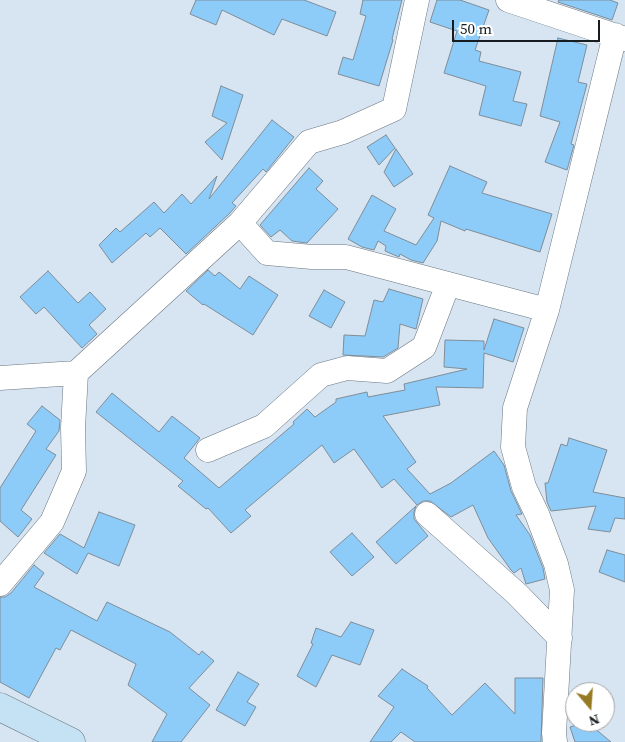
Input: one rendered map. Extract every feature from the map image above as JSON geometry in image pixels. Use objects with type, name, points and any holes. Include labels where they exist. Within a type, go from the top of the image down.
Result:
[{"type":"main road","points":[[0,707],[71,742]]},
{"type":"street","points":[[0,378],[76,373],[240,223],[308,142],[343,132],[394,109],[416,0]]},
{"type":"street","points":[[508,0],[620,37],[546,310],[515,408],[513,447],[524,487],[537,514],[556,564],[562,590],[555,742]]},
{"type":"street","points":[[240,223],[266,253],[312,257],[346,257],[546,310]]},
{"type":"street","points":[[208,450],[264,426],[321,375],[347,368],[387,371],[424,347],[448,284]]},
{"type":"street","points":[[0,584],[52,522],[74,471],[73,428],[76,373]]},
{"type":"street","points":[[427,514],[516,594],[560,638]]},
{"type":"building","points":[[196,0],[304,0],[336,12],[327,36],[282,19],[274,35],[222,10],[216,25],[190,14]]},
{"type":"building","points":[[363,0],[402,0],[393,40],[379,86],[338,74],[343,57],[353,60],[366,16],[360,14]]},
{"type":"building","points":[[437,0],[460,0],[489,10],[475,50],[481,52],[479,61],[521,72],[513,101],[527,104],[521,126],[479,115],[486,86],[444,73],[457,31],[430,22]]},
{"type":"building","points":[[559,0],[610,0],[618,3],[612,20],[558,2]]},
{"type":"building","points":[[558,38],[587,45],[578,82],[587,84],[571,144],[574,145],[567,170],[545,162],[560,122],[540,116]]},
{"type":"building","points":[[221,86],[243,95],[222,160],[205,142],[227,123],[212,116]]},
{"type":"building","points":[[272,120],[294,137],[266,172],[263,169],[232,203],[236,206],[230,213],[186,254],[160,228],[150,237],[146,233],[112,263],[99,245],[116,228],[120,232],[154,202],[164,213],[182,194],[191,204],[217,176],[209,199]]},
{"type":"building","points":[[386,135],[395,148],[379,165],[367,147]]},
{"type":"building","points":[[396,149],[413,174],[394,187],[384,172]]},
{"type":"building","points":[[450,166],[487,182],[482,193],[552,214],[540,252],[466,229],[465,231],[441,221],[437,241],[423,263],[411,260],[400,254],[399,257],[385,251],[386,246],[378,241],[374,250],[362,247],[348,239],[372,195],[396,209],[384,231],[416,245],[434,218],[428,215]]},
{"type":"building","points":[[309,168],[323,181],[316,189],[338,209],[307,243],[292,241],[280,230],[271,237],[260,225]]},
{"type":"building","points":[[208,270],[215,276],[219,272],[240,289],[249,276],[278,295],[253,335],[203,305],[186,291]]},
{"type":"building","points":[[48,271],[78,303],[90,292],[106,309],[89,325],[97,334],[82,348],[44,307],[36,314],[20,297]]},
{"type":"building","points":[[389,289],[423,299],[416,329],[400,324],[398,348],[383,357],[343,355],[344,335],[365,336],[374,300],[383,302]]},
{"type":"building","points":[[324,290],[345,302],[331,328],[309,316]]},
{"type":"building","points":[[494,319],[524,328],[513,362],[484,353],[483,388],[436,387],[440,405],[383,416],[416,462],[407,469],[430,494],[451,483],[494,451],[504,465],[511,491],[522,514],[516,515],[530,535],[543,568],[545,579],[526,584],[521,568],[514,573],[488,538],[473,505],[451,517],[430,501],[423,501],[417,505],[394,479],[382,488],[354,449],[334,463],[322,445],[245,510],[251,516],[231,533],[208,508],[206,509],[178,486],[183,481],[96,412],[112,393],[159,432],[172,416],[200,438],[184,458],[219,488],[294,424],[293,422],[307,409],[315,417],[336,402],[336,399],[367,392],[368,397],[405,390],[404,384],[467,369],[444,367],[445,340],[484,341],[484,350]]},
{"type":"building","points":[[42,406],[60,420],[59,431],[46,449],[56,455],[21,510],[32,519],[18,537],[0,521],[0,488],[36,431],[27,424]]},
{"type":"building","points":[[569,438],[607,450],[593,492],[625,498],[625,519],[615,518],[610,532],[588,529],[596,506],[551,511],[547,502],[545,483],[548,483],[561,444],[567,446]]},
{"type":"building","points":[[416,506],[414,519],[428,536],[396,564],[376,542]]},
{"type":"building","points":[[99,512],[135,525],[119,566],[88,553],[77,574],[44,553],[60,534],[84,548]]},
{"type":"building","points":[[352,533],[374,557],[352,576],[330,552]]},
{"type":"building","points":[[607,550],[625,555],[625,582],[599,572]]},
{"type":"building","points":[[34,565],[44,573],[34,587],[97,621],[107,602],[170,632],[199,655],[202,651],[214,661],[189,688],[210,705],[181,742],[152,742],[167,714],[128,685],[136,664],[71,630],[60,650],[56,648],[29,698],[0,682],[0,597],[5,597],[11,593]]},
{"type":"building","points":[[351,622],[374,630],[360,665],[332,655],[316,687],[297,676],[313,644],[311,643],[316,628],[341,637]]},
{"type":"building","points":[[402,669],[428,686],[427,688],[452,715],[485,683],[515,714],[515,678],[543,678],[541,742],[415,742],[401,732],[391,742],[370,742],[394,707],[378,696]]},
{"type":"building","points":[[238,672],[259,684],[247,702],[256,707],[245,726],[216,710]]},
{"type":"building","points":[[572,732],[599,732],[611,742],[575,742]]}]
